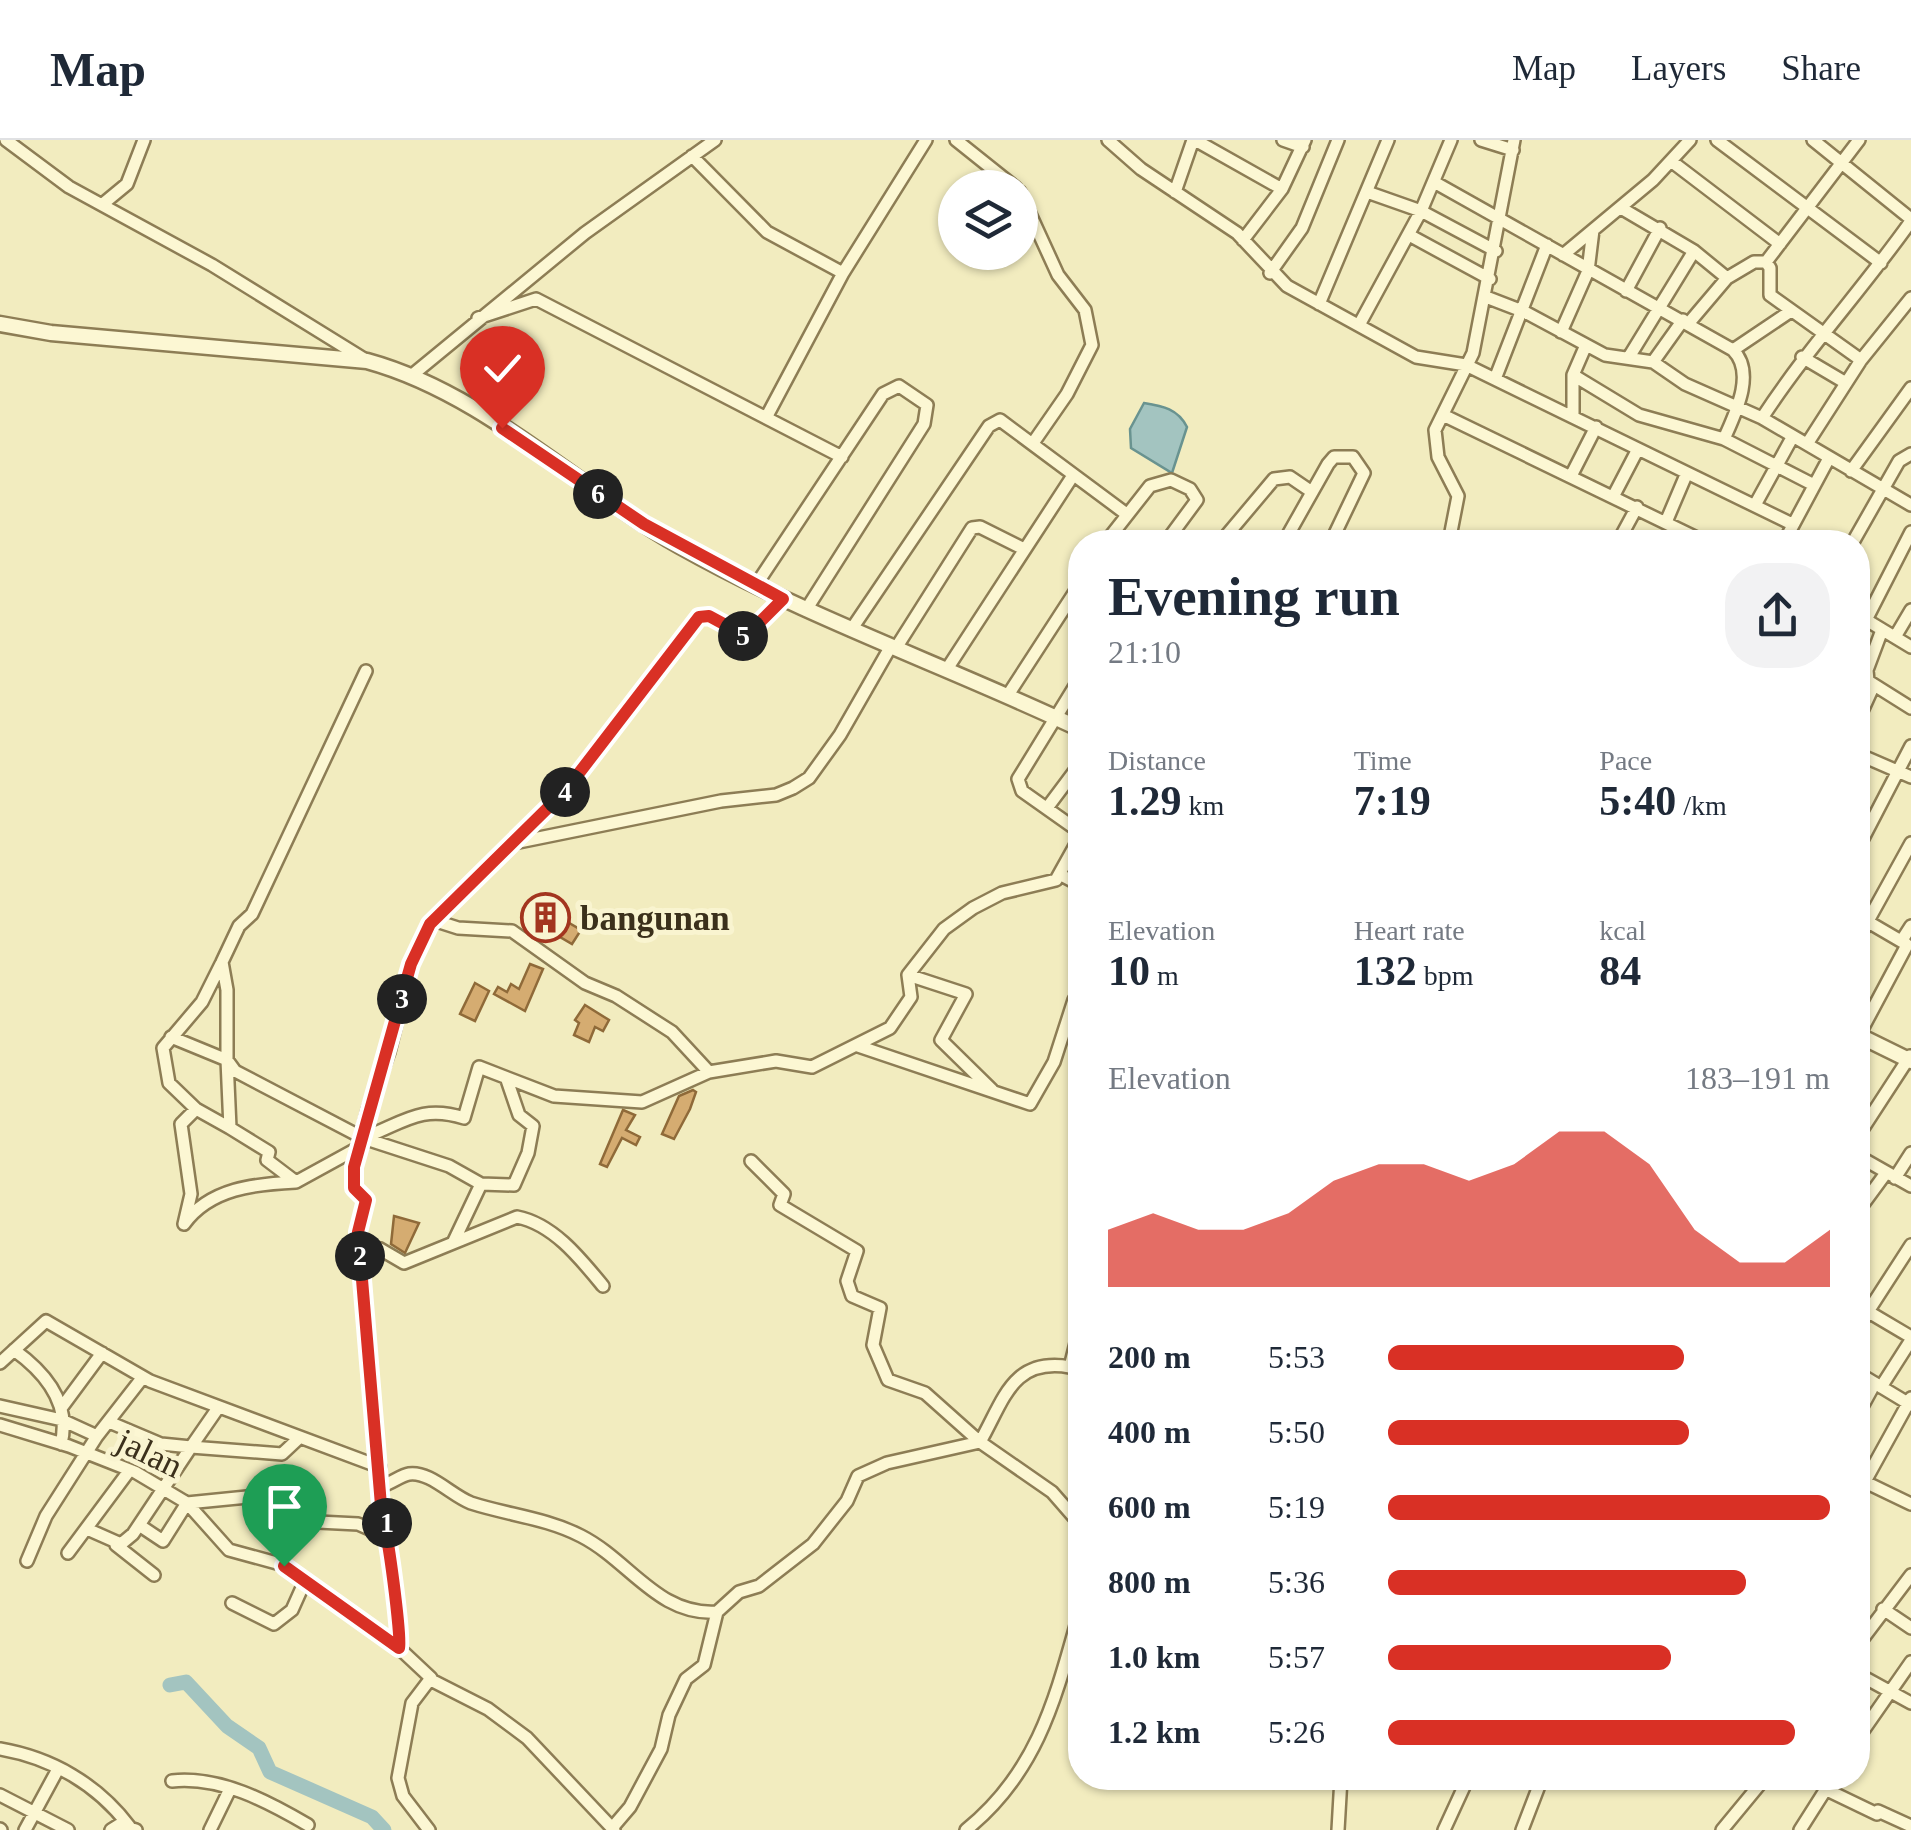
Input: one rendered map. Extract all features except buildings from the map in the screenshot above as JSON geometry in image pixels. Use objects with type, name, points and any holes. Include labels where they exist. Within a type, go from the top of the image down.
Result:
[{"type":"street","points":[[6,140],[70,186],[367,361],[411,376],[478,412],[644,524],[806,610],[1068,723]]},
{"type":"street","points":[[104,203],[127,184],[144,140]]},
{"type":"street","points":[[411,376],[478,318],[715,140]]},
{"type":"street","points":[[766,416],[843,274],[926,140]]},
{"type":"street","points":[[956,140],[993,170]]},
{"type":"street","points":[[1108,140],[1243,240],[1270,273],[1319,304],[1416,358],[1466,364],[1792,524]]},
{"type":"street","points":[[1175,192],[1194,140],[1282,189]]},
{"type":"street","points":[[1243,240],[1282,189],[1304,144],[1284,140]]},
{"type":"street","points":[[1270,273],[1302,228],[1338,140]]},
{"type":"street","points":[[1319,304],[1388,140]]},
{"type":"street","points":[[1359,325],[1409,236],[1450,140]]},
{"type":"street","points":[[1451,530],[1458,496],[1435,448],[1435,430],[1466,364],[1486,297],[1514,145],[1481,140]]},
{"type":"street","points":[[1563,255],[1672,162],[1690,140]]},
{"type":"street","points":[[1717,140],[1881,263]]},
{"type":"street","points":[[1762,418],[1802,357],[1825,336],[1911,220],[1812,140]]},
{"type":"street","points":[[1766,262],[1860,140]]},
{"type":"street","points":[[692,156],[767,232],[843,274]]},
{"type":"street","points":[[1672,162],[1780,244]]},
{"type":"street","points":[[1434,182],[1588,271],[1660,305],[1733,350],[1745,364],[1737,409],[1724,439]]},
{"type":"street","points":[[1368,192],[1421,210],[1496,251]]},
{"type":"street","points":[[1621,208],[1694,250],[1727,278]]},
{"type":"street","points":[[1626,291],[1660,228]]},
{"type":"street","points":[[1561,332],[1588,271],[1593,230]]},
{"type":"street","points":[[1033,443],[1076,378],[1092,345],[1085,310],[1058,275],[1038,232]]},
{"type":"street","points":[[1409,236],[1490,279]]},
{"type":"street","points":[[1495,379],[1525,312],[1547,246]]},
{"type":"street","points":[[1629,357],[1694,250]]},
{"type":"street","points":[[1653,362],[1727,278],[1754,262],[1766,262]]},
{"type":"street","points":[[1766,262],[1770,268],[1770,295],[1861,360]]},
{"type":"street","points":[[1486,297],[1525,312],[1609,356],[1653,362],[1737,409],[1762,418],[1911,506]]},
{"type":"street","points":[[478,318],[536,299],[842,457]]},
{"type":"street","points":[[1807,444],[1861,360],[1911,299]]},
{"type":"street","points":[[1733,350],[1791,311]]},
{"type":"street","points":[[0,324],[51,334],[367,361]]},
{"type":"street","points":[[1573,415],[1572,374],[1586,345]]},
{"type":"street","points":[[1802,357],[1846,383]]},
{"type":"street","points":[[1572,374],[1639,415],[1724,439],[1814,485]]},
{"type":"street","points":[[756,585],[891,386],[899,386],[927,405],[924,424],[806,610]]},
{"type":"street","points":[[1851,471],[1910,390]]},
{"type":"street","points":[[1443,415],[1614,495],[1675,530]]},
{"type":"street","points":[[850,630],[989,426],[1000,420],[1125,513]]},
{"type":"street","points":[[1571,476],[1596,427]]},
{"type":"street","points":[[1754,504],[1793,436]]},
{"type":"street","points":[[1614,495],[1638,449]]},
{"type":"street","points":[[1860,530],[1899,461],[1911,454]]},
{"type":"street","points":[[1291,530],[1334,458],[1353,457],[1364,468],[1336,530]]},
{"type":"street","points":[[1789,530],[1829,458]]},
{"type":"street","points":[[1666,522],[1686,475]]},
{"type":"street","points":[[947,669],[1072,476]]},
{"type":"street","points":[[1231,530],[1274,479],[1290,477],[1312,492]]},
{"type":"street","points":[[1114,530],[1125,513],[1157,482],[1171,480],[1190,489],[1197,500],[1175,530]]},
{"type":"street","points":[[1625,530],[1637,507]]},
{"type":"street","points":[[514,843],[720,801],[776,795],[794,788],[808,778],[840,735],[972,528],[980,527],[1022,548]]},
{"type":"street","points":[[1870,604],[1911,532]]},
{"type":"street","points":[[399,1648],[403,1637],[390,1582],[389,1527],[382,1517],[359,1246],[366,1200],[354,1188],[361,1143],[411,964],[433,920],[514,843],[608,741],[699,617],[709,616],[746,636],[783,599]]},
{"type":"street","points":[[1008,695],[1068,607]]},
{"type":"street","points":[[1895,638],[1911,610]]},
{"type":"street","points":[[1870,623],[1911,646]]},
{"type":"street","points":[[1870,662],[1882,630]]},
{"type":"street","points":[[296,1182],[268,1160],[269,1152],[196,1110],[168,1082],[163,1048],[202,1002],[240,926],[252,914],[366,671]]},
{"type":"street","points":[[1870,678],[1873,686],[1911,708]]},
{"type":"street","points":[[1870,693],[1873,686]]},
{"type":"street","points":[[1068,697],[1018,778],[1022,790],[1068,824]]},
{"type":"street","points":[[1870,823],[1911,746]]},
{"type":"street","points":[[1870,759],[1911,776]]},
{"type":"street","points":[[1047,808],[1068,780]]},
{"type":"street","points":[[1870,910],[1906,866],[1911,843]]},
{"type":"street","points":[[196,1110],[181,1124],[191,1194],[184,1224],[194,1210],[250,1184],[296,1182],[420,1112],[439,1110],[464,1118],[479,1067],[576,1101],[642,1102],[672,1085],[709,1072],[776,1061],[812,1067],[890,1028],[911,997],[908,974],[944,929],[1002,893],[1048,884],[1061,875],[1068,860]]},
{"type":"street","points":[[1061,875],[1068,879]]},
{"type":"street","points":[[433,920],[458,928],[512,930],[585,982],[672,1032],[709,1072]]},
{"type":"street","points":[[1870,923],[1909,946]]},
{"type":"street","points":[[1909,946],[1902,940],[1911,926]]},
{"type":"street","points":[[1870,1014],[1909,946]]},
{"type":"street","points":[[222,962],[227,990],[230,1128]]},
{"type":"street","points":[[908,974],[966,994],[941,1040],[995,1093]]},
{"type":"street","points":[[858,1046],[1030,1104],[1054,1062],[1068,1019]]},
{"type":"street","points":[[172,1038],[227,1060],[236,1072],[361,1143],[448,1166],[481,1184],[514,1185],[528,1153],[533,1126],[519,1114],[508,1080]]},
{"type":"street","points":[[1870,1040],[1910,1058],[1870,1118]]},
{"type":"street","points":[[1870,1198],[1911,1153]]},
{"type":"street","points":[[751,1161],[784,1194],[780,1206],[857,1252],[847,1281],[852,1296],[880,1308],[873,1344],[888,1380],[925,1394],[980,1442],[1052,1492],[1068,1510]]},
{"type":"street","points":[[1870,1163],[1911,1186]]},
{"type":"street","points":[[453,1243],[481,1184]]},
{"type":"street","points":[[359,1246],[380,1249],[404,1263],[517,1217],[528,1219],[573,1248],[603,1286]]},
{"type":"street","points":[[1870,1306],[1911,1244]]},
{"type":"street","points":[[1870,1313],[1911,1339],[1870,1397]]},
{"type":"street","name":"jalan","points":[[14,1350],[46,1322],[142,1377],[380,1467]]},
{"type":"street","points":[[0,1363],[14,1350],[38,1367],[62,1407],[66,1422],[61,1444]]},
{"type":"street","points":[[62,1407],[102,1353]]},
{"type":"street","points":[[139,1525],[163,1540],[188,1504],[230,1550],[261,1556],[305,1581],[399,1648],[431,1680],[488,1710],[527,1738],[613,1829],[661,1749],[669,1714],[686,1679],[704,1665],[717,1612],[739,1592],[759,1586],[812,1544],[847,1501],[858,1476],[887,1463],[980,1442],[1012,1384],[1023,1373],[1046,1363],[1068,1367]]},
{"type":"street","points":[[27,1561],[46,1516],[142,1377]]},
{"type":"street","points":[[1870,1380],[1910,1402],[1870,1466]]},
{"type":"street","points":[[0,1406],[66,1422],[98,1436]]},
{"type":"street","name":"jalan","points":[[191,1447],[218,1408]]},
{"type":"street","name":"jalan","points":[[109,1422],[161,1444],[191,1447],[282,1454],[298,1438]]},
{"type":"street","name":"jalan","points":[[0,1425],[129,1471],[188,1504],[267,1495],[318,1522],[358,1524],[374,1531],[382,1517]]},
{"type":"street","points":[[116,1545],[139,1525],[191,1447]]},
{"type":"street","points":[[68,1553],[129,1471]]},
{"type":"street","points":[[382,1486],[407,1474],[424,1476],[471,1502],[546,1522],[602,1549],[664,1602],[694,1614],[717,1612]]},
{"type":"street","points":[[1870,1484],[1911,1504]]},
{"type":"street","points":[[87,1528],[116,1545],[154,1576]]},
{"type":"street","points":[[1870,1627],[1911,1574]]},
{"type":"street","points":[[232,1603],[274,1624],[292,1610],[305,1581]]},
{"type":"street","points":[[1882,1609],[1911,1628]]},
{"type":"street","points":[[966,1830],[987,1813],[1029,1758],[1049,1722],[1068,1654]]},
{"type":"street","points":[[1870,1723],[1911,1662]]},
{"type":"street","points":[[430,1830],[403,1796],[398,1778],[412,1703],[431,1680]]},
{"type":"street","points":[[1870,1681],[1911,1703]]},
{"type":"street","points":[[0,1749],[88,1784],[132,1828]]},
{"type":"street","points":[[25,1830],[58,1769]]},
{"type":"street","points":[[172,1780],[196,1778],[230,1789],[268,1802],[308,1825]]},
{"type":"street","points":[[210,1830],[230,1789]]},
{"type":"street","points":[[1338,1830],[1340,1790]]},
{"type":"street","points":[[1444,1830],[1462,1790]]},
{"type":"street","points":[[1522,1830],[1537,1790]]},
{"type":"street","points":[[1722,1830],[1755,1790]]},
{"type":"street","points":[[1800,1830],[1825,1790],[1911,1825]]},
{"type":"street","points":[[0,1797],[68,1830]]},
{"type":"street","points":[[112,1830],[132,1828]]},
{"type":"water","points":[[1144,403],[1169,409],[1187,427],[1172,473],[1131,448],[1130,429]]},
{"type":"waterway","points":[[170,1685],[186,1682],[227,1726],[259,1748],[270,1772],[372,1817],[384,1830]]},
{"type":"place","name":"bangunan","points":[[545,918]]},
{"type":"route","points":[[284,1566],[399,1648],[403,1637],[390,1582],[389,1527],[382,1517],[359,1246],[358,1232],[366,1200],[354,1188],[354,1167],[411,964],[430,924],[448,902],[566,790],[608,741],[699,617],[709,616],[746,636],[783,599],[644,524],[502,428]]}]
